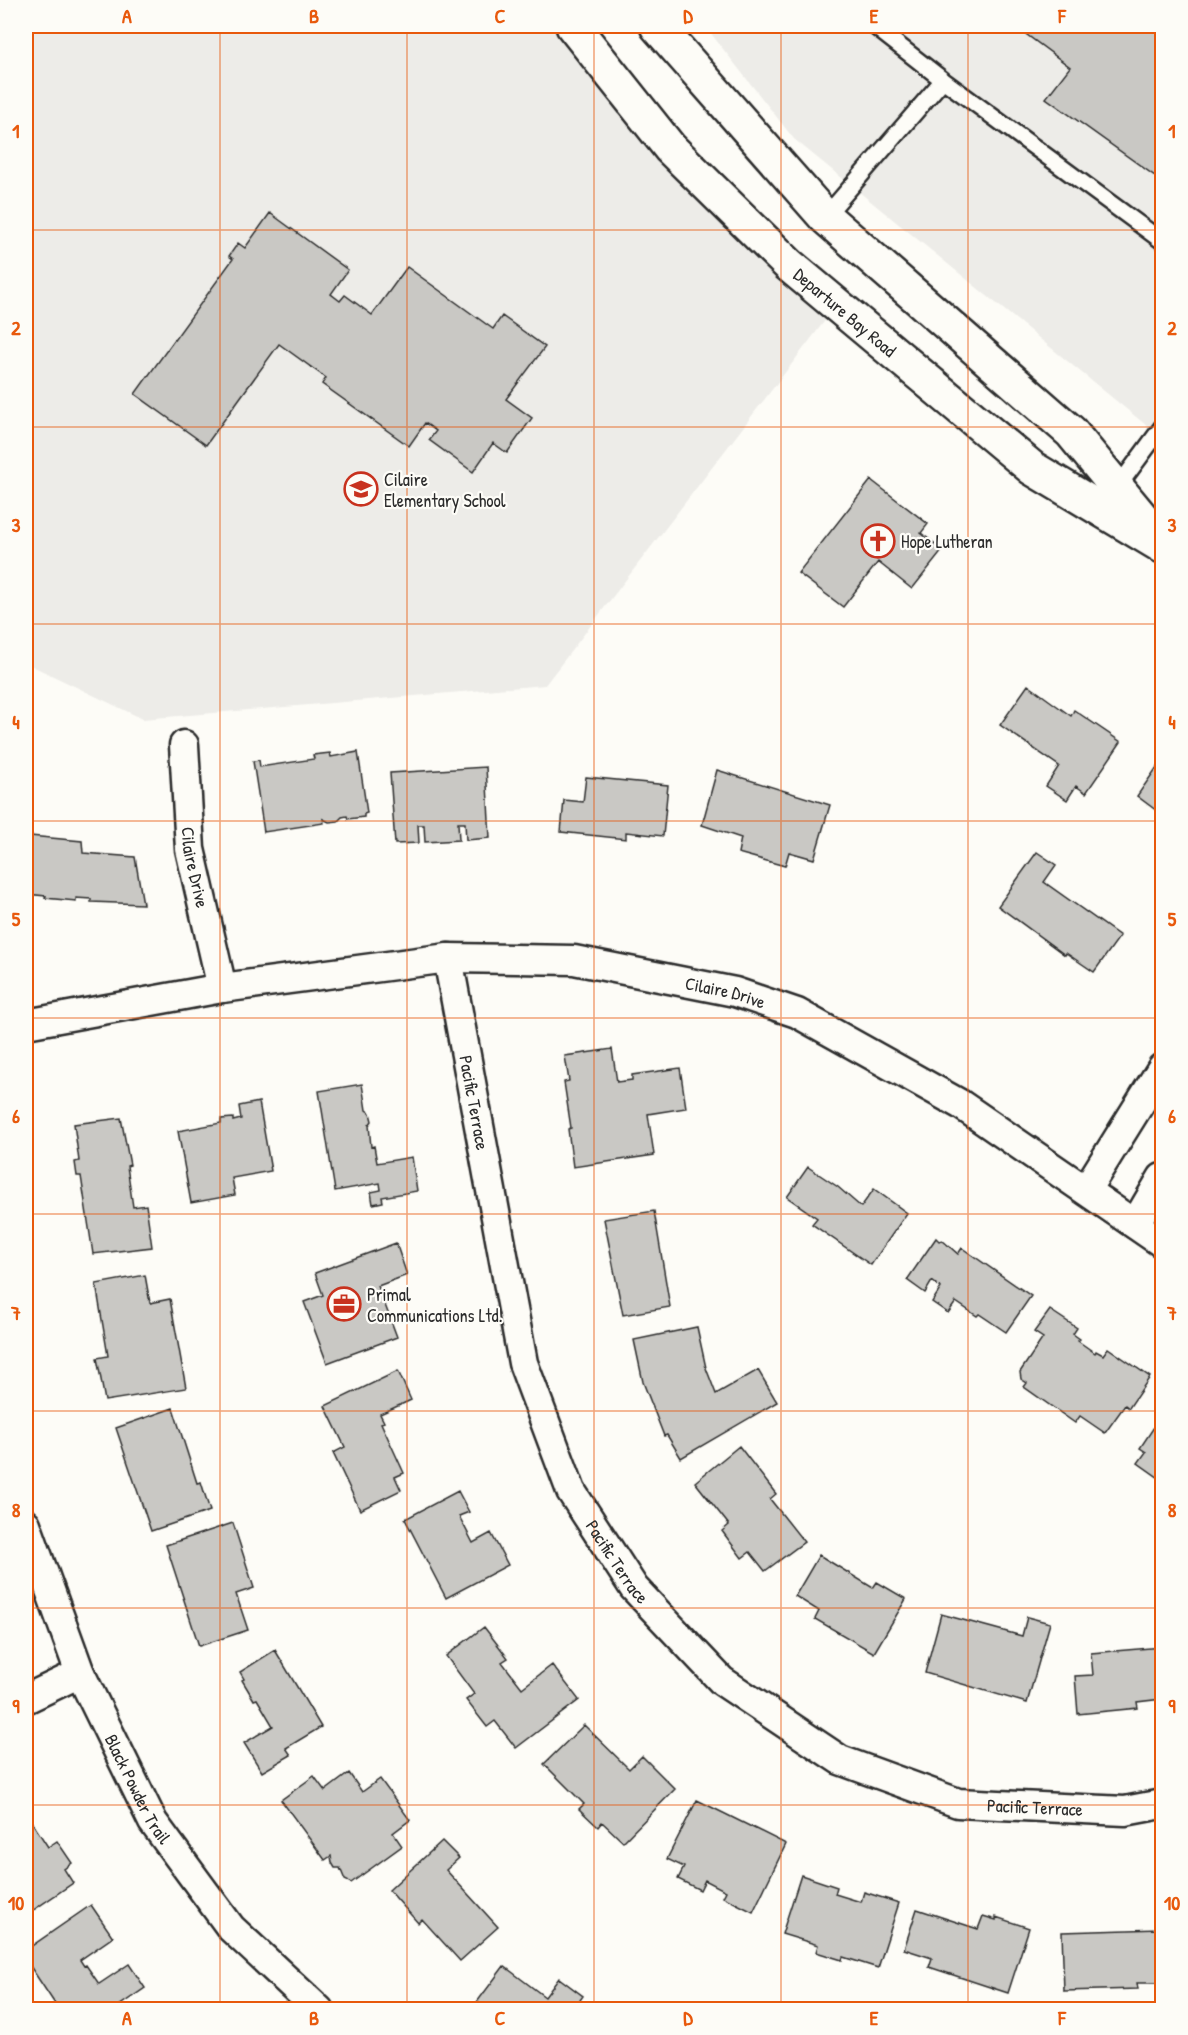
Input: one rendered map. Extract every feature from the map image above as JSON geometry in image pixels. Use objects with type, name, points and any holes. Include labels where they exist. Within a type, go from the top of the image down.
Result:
[{"type":"main road","name":"Departure Bay Road","points":[[573,26],[670,148],[789,265],[1032,468],[1162,544]]},
{"type":"main road","name":"Departure Bay Road","points":[[657,26],[825,217],[1071,432],[1162,544]]},
{"type":"street","name":"Cilaire Drive","points":[[184,745],[190,849],[222,988]]},
{"type":"street","name":"Cilaire Drive","points":[[26,1024],[222,988],[448,958],[574,960],[735,992],[797,1013],[960,1104],[1162,1244]]},
{"type":"street","name":"Pacific Terrace","points":[[448,958],[523,1363],[571,1491],[634,1588],[722,1681],[840,1760],[958,1803],[1125,1811],[1162,1804]]},
{"type":"street","points":[[1086,1190],[1162,1068]]},
{"type":"street","points":[[1135,1224],[1162,1178]]},
{"type":"street","name":"Black Powder Trail","points":[[26,1524],[80,1673],[153,1822],[231,1928],[319,2010]]},
{"type":"street","points":[[26,1699],[80,1673]]},
{"type":"lane","points":[[874,26],[943,80],[1162,241]]},
{"type":"lane","points":[[825,217],[943,80]]},
{"type":"lane","points":[[1117,488],[1162,427]]},
{"type":"shaded area","name":"Cilaire Elementary School","points":[[26,26],[558,26],[830,314],[545,685],[143,719],[26,663]]},
{"type":"shaded area","points":[[705,26],[1162,26],[1162,438],[794,139]]},
{"type":"building","points":[[1015,26],[1162,26],[1162,181],[1046,98],[1070,67]]},
{"type":"building","points":[[270,213],[348,270],[331,294],[340,301],[345,295],[372,315],[407,267],[493,329],[502,316],[545,347],[506,399],[532,418],[507,453],[493,443],[473,472],[429,440],[436,431],[425,423],[409,446],[322,384],[326,378],[279,344],[206,445],[135,394],[233,259],[229,256],[238,243],[245,248]]},
{"type":"building","name":"Hope Lutheran","points":[[871,480],[928,524],[921,533],[943,550],[912,589],[878,562],[843,607],[798,573]]},
{"type":"building","points":[[1028,685],[1071,716],[1074,710],[1121,742],[1086,793],[1076,786],[1067,800],[1046,786],[1059,766],[1000,725]]},
{"type":"building","points":[[358,752],[367,813],[364,817],[348,819],[347,816],[338,821],[329,822],[323,819],[324,823],[264,832],[253,761],[259,760],[260,767],[314,759],[313,755],[330,753],[331,757]]},
{"type":"building","points":[[1162,760],[1162,819],[1159,816],[1161,814],[1137,796]]},
{"type":"building","points":[[486,767],[490,838],[466,840],[465,823],[458,823],[459,840],[425,842],[424,825],[418,825],[419,843],[395,844],[390,773]]},
{"type":"building","points":[[717,770],[830,805],[814,859],[789,852],[785,866],[738,853],[741,838],[702,825]]},
{"type":"building","points":[[586,777],[668,785],[663,836],[626,832],[626,839],[561,832],[564,800],[583,802]]},
{"type":"building","points":[[30,836],[82,841],[83,853],[135,857],[143,904],[91,902],[91,899],[76,898],[76,901],[26,894],[26,867],[28,867]]},
{"type":"building","points":[[1037,852],[1056,865],[1044,882],[1120,936],[1094,972],[1066,953],[1065,955],[998,906]]},
{"type":"building","points":[[612,1049],[617,1082],[632,1080],[632,1075],[680,1068],[686,1108],[648,1114],[654,1155],[573,1167],[568,1129],[571,1128],[564,1082],[569,1081],[565,1056]]},
{"type":"building","points":[[362,1084],[366,1110],[370,1113],[372,1121],[369,1125],[371,1147],[374,1146],[377,1163],[412,1157],[417,1191],[382,1197],[383,1202],[373,1204],[371,1192],[381,1190],[380,1183],[335,1191],[319,1091]]},
{"type":"building","points":[[259,1102],[271,1171],[232,1178],[235,1195],[191,1203],[178,1131],[221,1123],[221,1119],[233,1118],[233,1121],[241,1119],[239,1106]]},
{"type":"building","points":[[121,1118],[130,1165],[127,1166],[133,1207],[146,1205],[152,1247],[93,1254],[81,1176],[77,1176],[75,1162],[79,1161],[74,1124]]},
{"type":"building","points":[[808,1167],[838,1187],[861,1207],[874,1189],[907,1213],[871,1265],[812,1224],[817,1218],[787,1197]]},
{"type":"building","points":[[654,1211],[670,1307],[623,1315],[604,1219]]},
{"type":"building","points":[[936,1238],[939,1241],[942,1240],[958,1254],[962,1248],[1031,1296],[1006,1332],[956,1302],[948,1313],[932,1302],[941,1288],[932,1281],[925,1293],[907,1280]]},
{"type":"building","name":"Primal Communications Ltd.","points":[[396,1243],[407,1275],[378,1286],[397,1337],[327,1363],[304,1302],[323,1295],[315,1273]]},
{"type":"building","points":[[145,1275],[150,1303],[170,1299],[186,1388],[105,1401],[97,1358],[108,1356],[96,1284]]},
{"type":"building","points":[[1050,1310],[1077,1328],[1073,1334],[1080,1339],[1078,1341],[1095,1353],[1096,1351],[1103,1355],[1108,1348],[1150,1377],[1129,1408],[1125,1405],[1105,1433],[1080,1416],[1075,1423],[1024,1387],[1027,1383],[1021,1379],[1020,1372],[1043,1338],[1034,1332]]},
{"type":"building","points":[[697,1327],[706,1368],[716,1394],[758,1370],[777,1402],[681,1458],[667,1435],[664,1436],[643,1382],[634,1340]]},
{"type":"building","points":[[398,1371],[411,1400],[380,1414],[384,1422],[381,1423],[404,1473],[395,1477],[401,1490],[360,1510],[333,1453],[345,1447],[325,1406]]},
{"type":"building","points":[[173,1408],[197,1483],[201,1482],[210,1511],[151,1531],[116,1428]]},
{"type":"building","points":[[1162,1415],[1162,1480],[1138,1463],[1146,1452],[1140,1448]]},
{"type":"building","points":[[739,1446],[776,1494],[770,1499],[804,1542],[765,1571],[750,1552],[742,1558],[722,1531],[729,1525],[695,1482]]},
{"type":"building","points":[[458,1491],[469,1512],[459,1516],[473,1543],[491,1533],[508,1565],[446,1598],[405,1519]]},
{"type":"building","points":[[233,1523],[254,1588],[236,1594],[248,1630],[199,1646],[166,1545]]},
{"type":"building","points":[[819,1555],[873,1588],[877,1582],[906,1599],[874,1653],[815,1619],[819,1611],[795,1596]]},
{"type":"building","points":[[941,1614],[1022,1636],[1027,1617],[1050,1623],[1027,1703],[925,1673]]},
{"type":"building","points":[[484,1627],[508,1658],[502,1662],[522,1688],[552,1665],[579,1700],[516,1748],[495,1721],[487,1727],[466,1700],[474,1694],[446,1656]]},
{"type":"building","points":[[1162,1647],[1162,1699],[1137,1702],[1138,1708],[1078,1714],[1075,1676],[1093,1675],[1091,1653]]},
{"type":"building","points":[[275,1650],[321,1727],[286,1748],[291,1755],[262,1772],[244,1743],[273,1726],[257,1699],[254,1700],[240,1672]]},
{"type":"building","points":[[584,1725],[629,1769],[642,1756],[675,1789],[623,1842],[602,1822],[598,1827],[579,1809],[584,1804],[544,1764]]},
{"type":"building","points":[[349,1773],[362,1792],[380,1779],[410,1820],[393,1833],[402,1846],[351,1883],[345,1880],[340,1868],[335,1868],[331,1856],[325,1860],[281,1800],[314,1776],[325,1791]]},
{"type":"building","points":[[697,1800],[786,1844],[753,1912],[723,1897],[726,1891],[705,1880],[700,1890],[678,1879],[684,1867],[667,1859]]},
{"type":"building","points":[[26,1813],[48,1847],[57,1841],[72,1863],[64,1869],[73,1883],[26,1915]]},
{"type":"building","points":[[442,1841],[459,1858],[446,1870],[498,1927],[460,1961],[422,1919],[418,1923],[389,1890]]},
{"type":"building","points":[[801,1875],[837,1887],[835,1894],[861,1902],[864,1892],[899,1903],[878,1968],[843,1957],[842,1960],[816,1952],[818,1945],[782,1934]]},
{"type":"building","points":[[91,1905],[113,1937],[80,1960],[99,1984],[129,1964],[145,1988],[116,2008],[117,2010],[59,2010],[26,1960],[26,1950]]},
{"type":"building","points":[[917,1909],[978,1929],[983,1916],[996,1920],[996,1917],[1029,1928],[1008,1993],[929,1967],[932,1958],[904,1949]]},
{"type":"building","points":[[1160,1929],[1162,1983],[1137,1983],[1138,1989],[1064,1991],[1062,1932]]},
{"type":"building","points":[[504,1966],[545,1997],[559,1978],[583,1996],[573,2010],[488,2010],[477,2002]]},
{"type":"place","name":"Cilaire Elementary School","points":[[361,489]]},
{"type":"place","name":"Hope Lutheran","points":[[878,541]]},
{"type":"place","name":"Primal Communications Ltd.","points":[[344,1304]]}]
